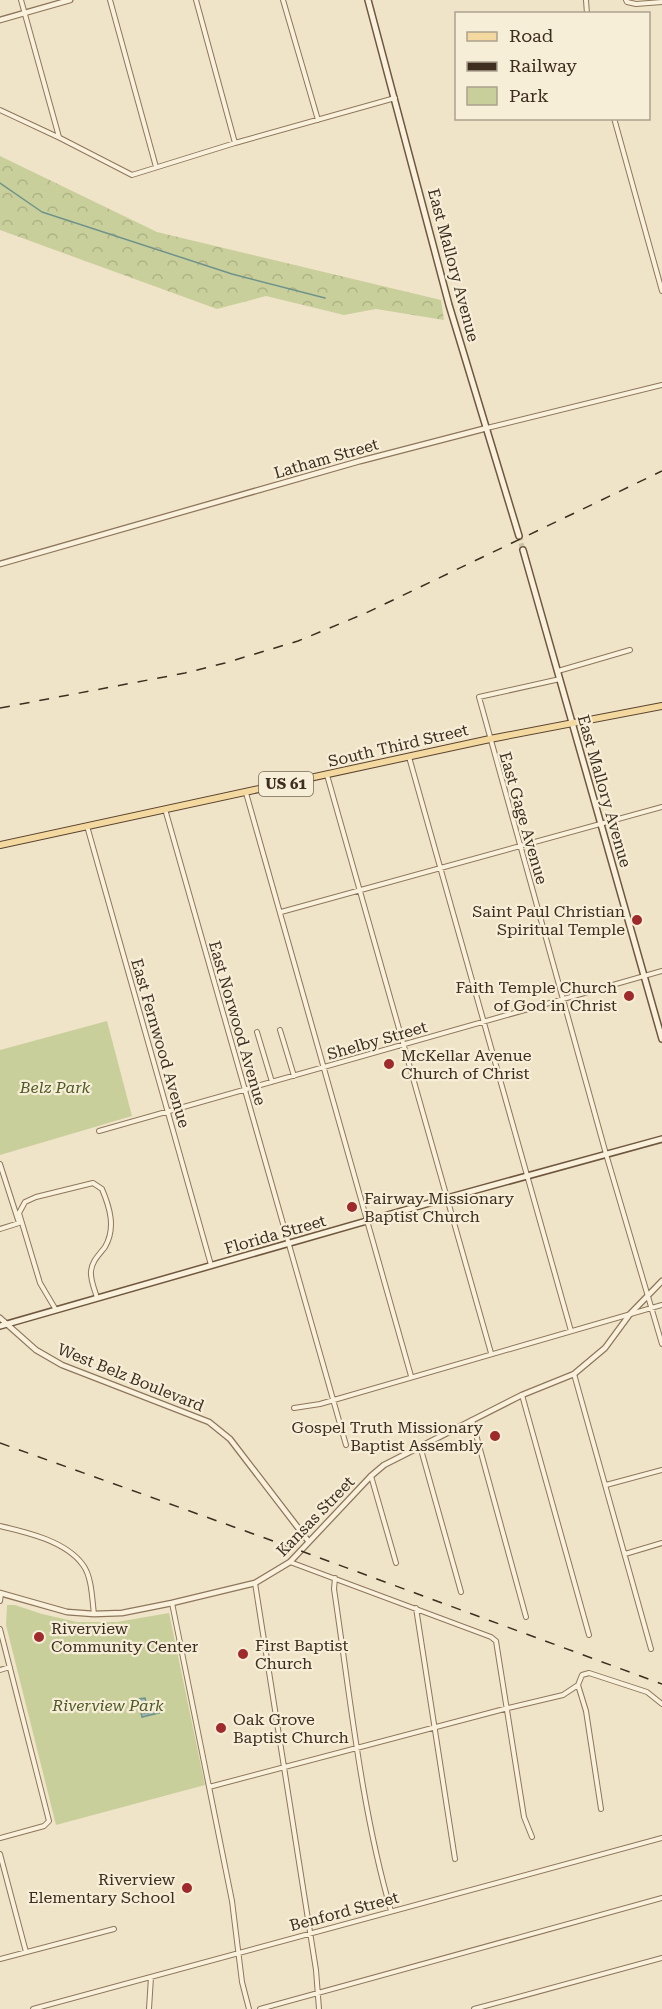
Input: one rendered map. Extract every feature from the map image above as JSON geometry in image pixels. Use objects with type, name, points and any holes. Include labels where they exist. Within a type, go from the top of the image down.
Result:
[{"type":"main road","name":"East Mallory Avenue","points":[[368,0],[449,305],[519,536]]},
{"type":"main road","name":"East Mallory Avenue","points":[[523,550],[662,1040]]},
{"type":"main road","name":"South Third Street","points":[[0,845],[489,739],[662,706]]},
{"type":"main road","name":"Florida Street","points":[[3,1325],[662,1139]]},
{"type":"street","points":[[21,0],[60,138]]},
{"type":"street","points":[[0,20],[70,0]]},
{"type":"street","points":[[110,0],[156,167]]},
{"type":"street","points":[[196,0],[235,143]]},
{"type":"street","points":[[283,0],[318,120]]},
{"type":"street","points":[[627,1],[636,4],[662,2]]},
{"type":"street","points":[[0,110],[132,175],[395,98]]},
{"type":"street","points":[[615,120],[662,291]]},
{"type":"street","name":"Latham Street","points":[[0,564],[360,460],[662,385]]},
{"type":"street","points":[[558,671],[630,650]]},
{"type":"street","name":"East Gage Avenue","points":[[560,679],[478,697],[606,1154],[662,1344]]},
{"type":"street","points":[[410,757],[571,1331]]},
{"type":"street","points":[[327,775],[491,1353]]},
{"type":"street","points":[[246,793],[411,1376]]},
{"type":"street","points":[[280,912],[662,807]]},
{"type":"street","name":"East Norwood Avenue","points":[[165,809],[346,1445]]},
{"type":"street","name":"East Fernwood Avenue","points":[[87,826],[212,1266]]},
{"type":"street","name":"Shelby Street","points":[[99,1131],[662,971]]},
{"type":"street","points":[[280,1030],[294,1076]]},
{"type":"street","points":[[257,1032],[272,1082]]},
{"type":"street","points":[[0,1164],[19,1223],[0,1229]]},
{"type":"street","points":[[56,1310],[40,1283],[19,1212],[25,1202],[36,1197],[88,1183],[97,1184],[102,1189],[112,1222],[106,1244],[93,1264],[91,1274],[97,1298]]},
{"type":"street","name":"Kansas Street","points":[[1,1594],[67,1612],[122,1613],[255,1583],[290,1562],[371,1476],[384,1466],[522,1395],[574,1374],[605,1348],[630,1314],[662,1281]]},
{"type":"street","points":[[294,1408],[320,1404],[662,1305]]},
{"type":"street","name":"West Belz Boulevard","points":[[0,1318],[3,1325],[36,1350],[62,1365],[209,1422],[230,1438],[309,1542]]},
{"type":"street","points":[[574,1374],[651,1649]]},
{"type":"street","points":[[522,1395],[589,1635]]},
{"type":"street","points":[[472,1420],[526,1617]]},
{"type":"street","points":[[420,1446],[461,1592]]},
{"type":"street","points":[[606,1485],[662,1470]]},
{"type":"street","points":[[371,1476],[396,1563]]},
{"type":"street","points":[[0,1526],[47,1540],[73,1554],[84,1565],[88,1576],[94,1614]]},
{"type":"street","points":[[626,1554],[662,1544]]},
{"type":"street","points":[[290,1562],[491,1636],[496,1641],[524,1817],[532,1838]]},
{"type":"street","points":[[335,1578],[334,1589],[378,1868],[391,1911]]},
{"type":"street","points":[[255,1583],[310,1933],[319,1993],[319,2009]]},
{"type":"street","points":[[0,1601],[1,1594]]},
{"type":"street","points":[[172,1603],[232,1902],[238,1954],[249,2009]]},
{"type":"street","points":[[416,1608],[455,1859]]},
{"type":"street","points":[[0,1629],[48,1816],[47,1824],[0,1838]]},
{"type":"street","points":[[0,1670],[10,1667]]},
{"type":"street","points":[[209,1787],[563,1695],[578,1685],[582,1675],[589,1673],[647,1692],[662,1704]]},
{"type":"street","points":[[578,1685],[586,1711],[601,1809]]},
{"type":"street","name":"Benford Street","points":[[33,2009],[662,1838]]},
{"type":"street","points":[[0,1854],[26,1952]]},
{"type":"street","points":[[260,2009],[662,1898]]},
{"type":"street","points":[[0,1959],[114,1929]]},
{"type":"street","points":[[474,2009],[662,1958]]},
{"type":"street","points":[[148,2009],[151,1977]]},
{"type":"green space","points":[[0,156],[157,232],[441,300],[444,320],[376,309],[344,315],[266,296],[217,309],[0,230]]},
{"type":"green space","name":"Belz Park","points":[[107,1021],[132,1116],[0,1155],[0,1050]]},
{"type":"green space","name":"Riverview Park","points":[[7,1605],[15,1605],[77,1622],[117,1622],[169,1613],[205,1785],[56,1825],[6,1625]]},
{"type":"water","points":[[145,1698],[147,1706],[157,1704],[159,1713],[142,1717],[138,1699]]},
{"type":"waterway","points":[[0,183],[42,212],[232,274],[325,298]]},
{"type":"tunnel","points":[[519,536],[523,550]]},
{"type":"railway","points":[[0,708],[185,673],[298,641],[366,613],[662,471]]},
{"type":"railway","points":[[0,1443],[662,1684]]},
{"type":"place","name":"Saint Paul Christian Spiritual Temple","points":[[637,920]]},
{"type":"place","name":"Faith Temple Church of God in Christ","points":[[629,996]]},
{"type":"place","name":"McKellar Avenue Church of Christ","points":[[389,1064]]},
{"type":"place","name":"Fairway Missionary Baptist Church","points":[[352,1207]]},
{"type":"place","name":"Gospel Truth Missionary Baptist Assembly","points":[[495,1436]]},
{"type":"place","name":"Riverview Community Center","points":[[39,1637]]},
{"type":"place","name":"First Baptist Church","points":[[243,1654]]},
{"type":"place","name":"Oak Grove Baptist Church","points":[[221,1728]]},
{"type":"place","name":"Riverview Elementary School","points":[[187,1888]]}]
